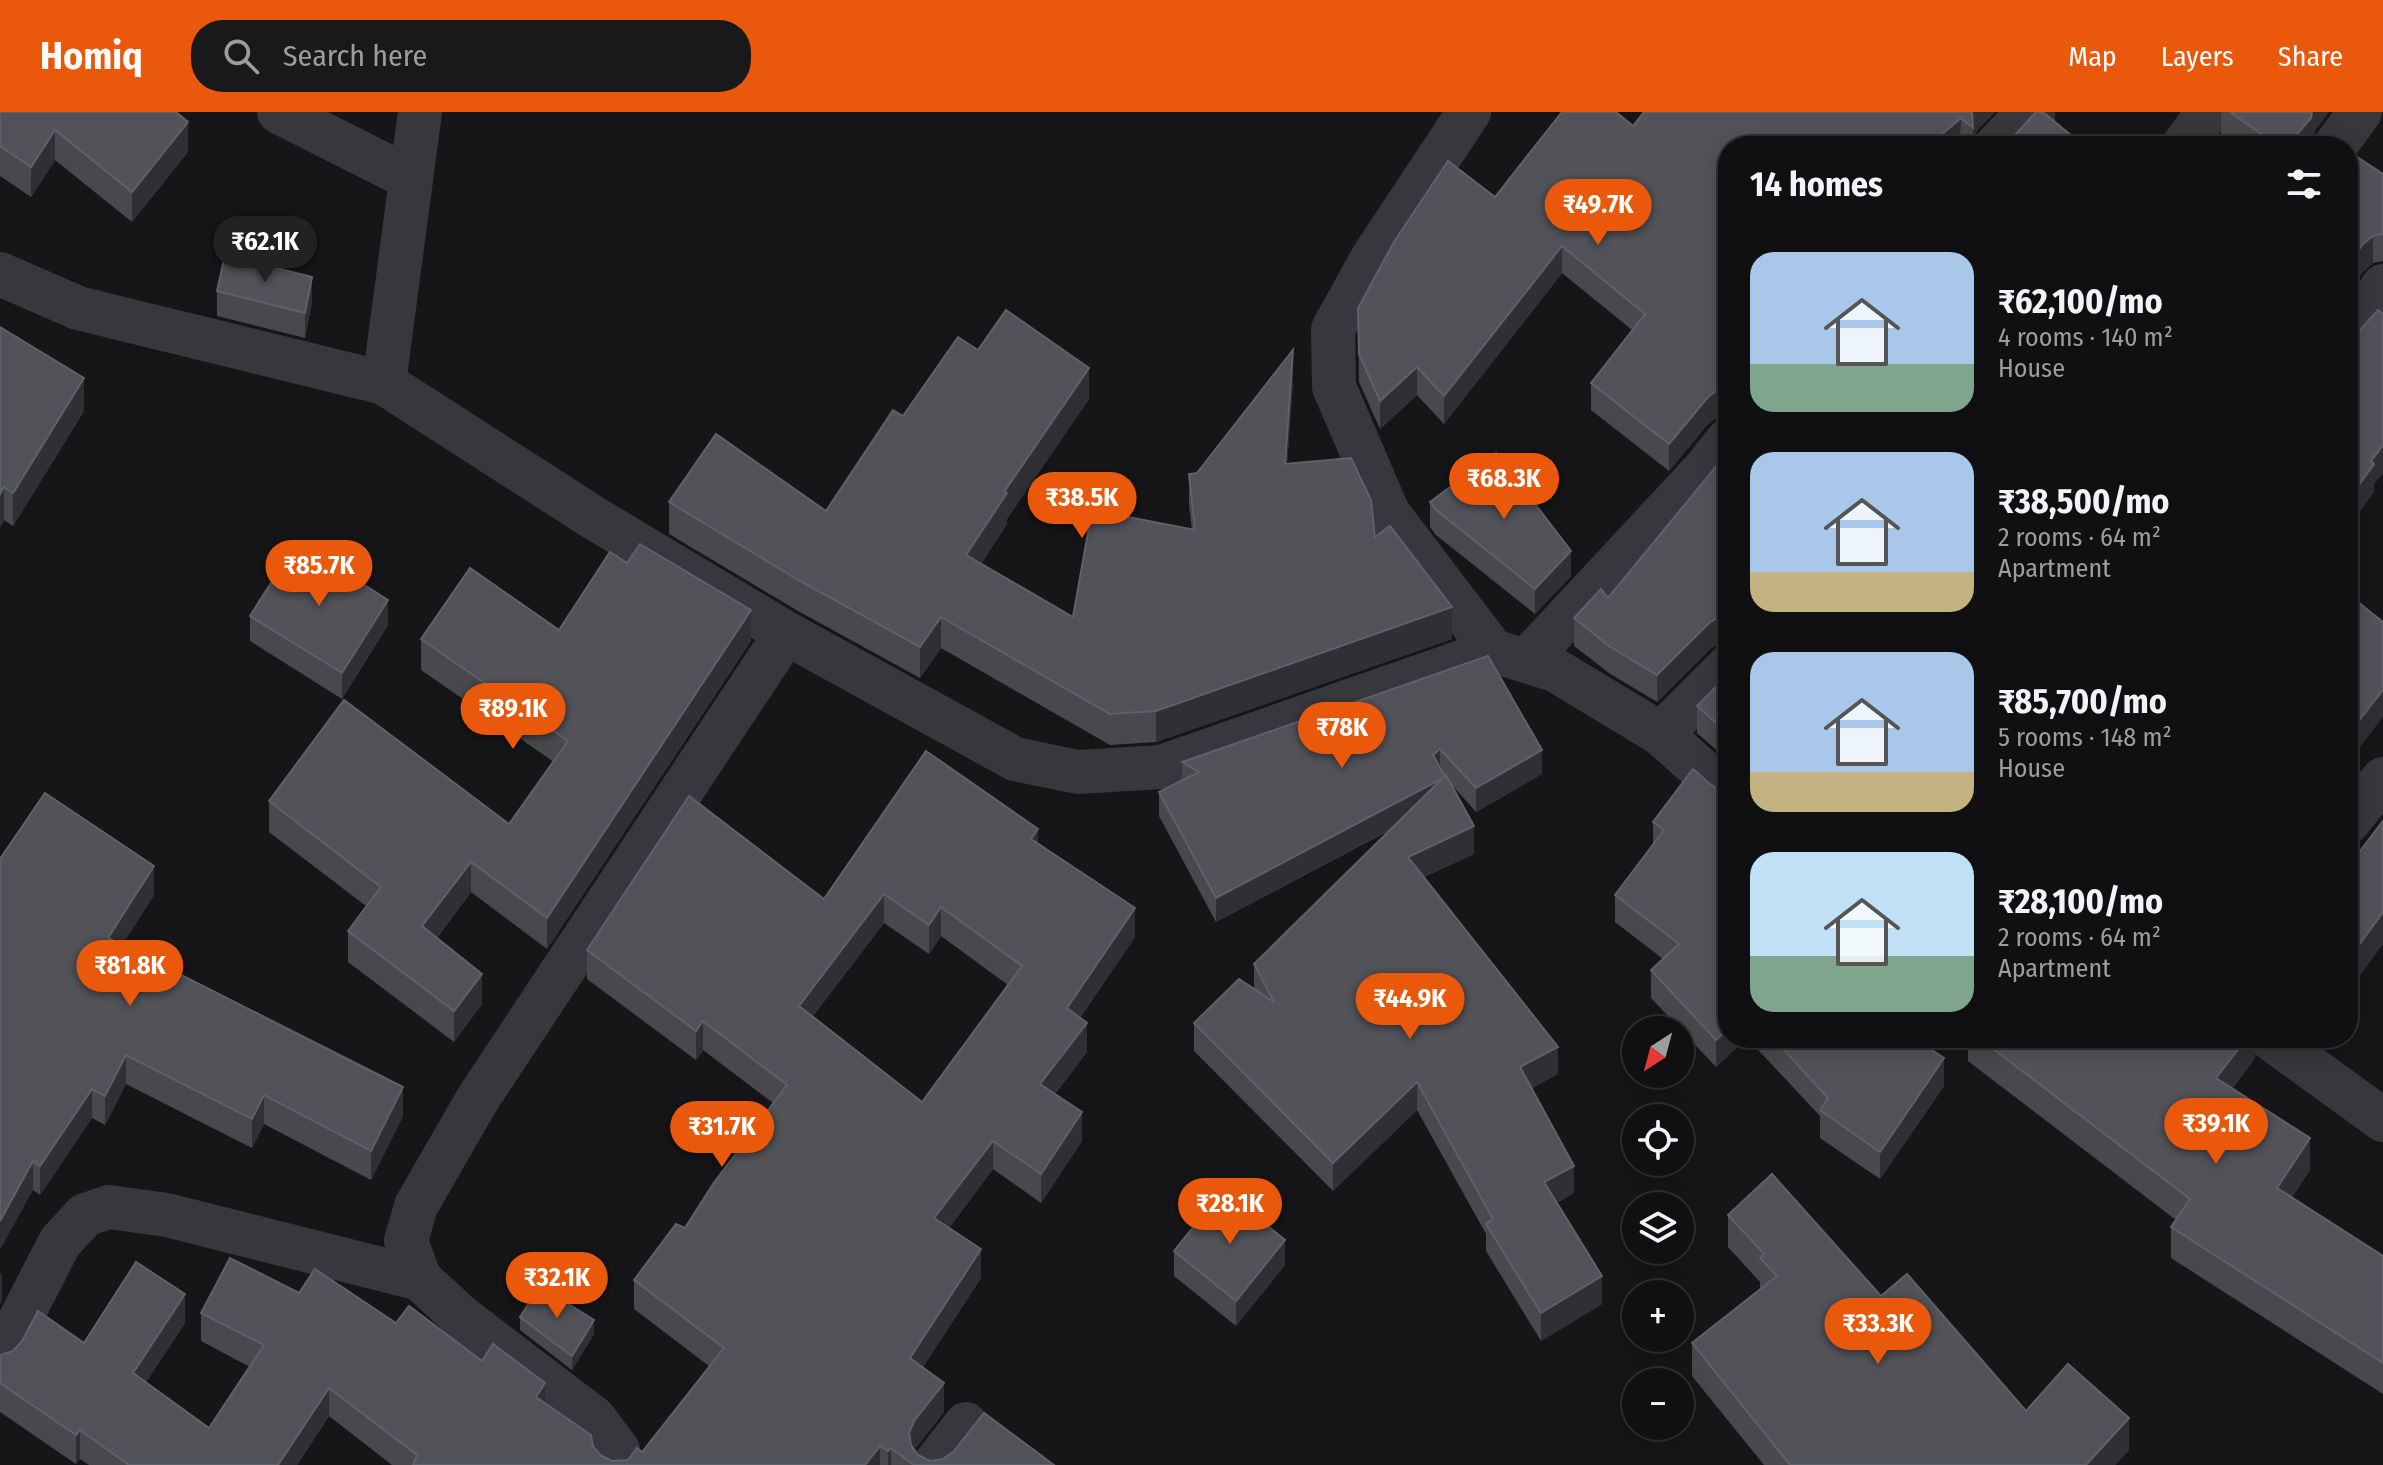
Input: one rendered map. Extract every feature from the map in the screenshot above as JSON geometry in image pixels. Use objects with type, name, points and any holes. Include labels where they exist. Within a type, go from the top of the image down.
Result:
[{"type":"street","points":[[279,112],[410,178]]},
{"type":"street","points":[[384,383],[420,112]]},
{"type":"street","points":[[1469,112],[1373,257],[1333,329],[1334,387],[1388,513],[1510,656],[1555,670],[1661,734],[1718,785]]},
{"type":"street","points":[[2006,136],[2029,112]]},
{"type":"street","points":[[2190,136],[2208,112]]},
{"type":"street","points":[[2342,136],[2360,112]]},
{"type":"street","points":[[0,274],[78,308],[384,383],[594,518],[786,633],[1015,759],[1078,772],[1161,767],[1510,656],[1704,470],[1718,452]]},
{"type":"street","points":[[2358,322],[2383,286]]},
{"type":"street","points":[[627,1460],[594,1418],[460,1316],[420,1279],[406,1241],[416,1206],[477,1100],[786,633]]},
{"type":"street","points":[[1661,734],[1718,677]]},
{"type":"street","points":[[2358,810],[2383,779]]},
{"type":"street","points":[[2284,1048],[2383,1120]]},
{"type":"street","points":[[0,1359],[60,1242],[85,1215],[109,1207],[167,1215],[420,1279]]},
{"type":"street","points":[[934,1465],[966,1424]]},
{"type":"building","points":[[0,112],[176,112],[188,122],[132,192],[55,130],[31,167],[0,146]]},
{"type":"building","points":[[1562,112],[1616,112],[1633,126],[1644,112],[1972,112],[1973,128],[1961,118],[1940,136],[1718,136],[1718,390],[1708,397],[1669,444],[1591,383],[1645,314],[1562,246],[1444,396],[1417,367],[1380,401],[1359,354],[1358,308],[1394,242],[1448,161],[1495,197]]},
{"type":"building","points":[[2036,112],[2043,112],[2072,136],[2014,136]]},
{"type":"building","points":[[2230,112],[2312,112],[2311,118],[2296,136],[2264,136]]},
{"type":"building","points":[[2358,158],[2383,174],[2383,234],[2373,236],[2358,251]]},
{"type":"building","points":[[225,255],[312,277],[305,313],[217,291]]},
{"type":"building","points":[[1006,310],[1089,368],[1004,492],[1007,493],[966,555],[1073,617],[1092,510],[1195,530],[1189,474],[1197,473],[1293,350],[1285,464],[1351,458],[1371,500],[1375,537],[1390,526],[1452,607],[1156,711],[1110,714],[941,617],[920,647],[798,580],[669,502],[716,434],[826,511],[893,410],[903,416],[958,337],[978,350]]},
{"type":"building","points":[[2378,310],[2383,314],[2383,445],[2358,486],[2358,331]]},
{"type":"building","points":[[0,327],[84,378],[13,493],[4,487],[0,494]]},
{"type":"building","points":[[1496,453],[1571,551],[1535,589],[1430,502]]},
{"type":"building","points":[[1718,464],[1718,618],[1657,675],[1609,646],[1574,618],[1601,589],[1608,598]]},
{"type":"building","points":[[297,542],[388,600],[342,673],[250,616]]},
{"type":"building","points":[[640,544],[751,610],[547,918],[471,862],[422,926],[482,974],[454,1011],[348,931],[381,887],[269,801],[344,700],[509,824],[568,741],[421,639],[470,568],[559,630],[610,552],[627,563]]},
{"type":"building","points":[[2358,602],[2383,622],[2383,690],[2360,719]]},
{"type":"building","points":[[1488,656],[1542,750],[1476,788],[1440,749],[1433,755],[1445,777],[1216,898],[1159,792],[1199,772],[1182,762]]},
{"type":"building","points":[[1718,685],[1718,724],[1697,706]]},
{"type":"building","points":[[926,751],[1038,829],[1031,839],[1135,908],[1067,1008],[1087,1023],[1040,1084],[1082,1112],[1041,1174],[993,1141],[934,1218],[981,1249],[910,1358],[944,1383],[914,1421],[909,1433],[911,1445],[918,1455],[930,1461],[943,1459],[954,1451],[984,1413],[1054,1465],[914,1465],[891,1448],[888,1451],[880,1446],[865,1465],[413,1465],[417,1455],[329,1388],[278,1465],[129,1465],[80,1430],[76,1435],[0,1383],[0,1355],[13,1351],[22,1341],[38,1311],[84,1343],[136,1262],[185,1294],[133,1373],[209,1428],[264,1345],[201,1313],[230,1258],[299,1293],[315,1269],[396,1323],[409,1306],[482,1361],[493,1344],[545,1383],[536,1397],[591,1435],[593,1446],[600,1455],[612,1461],[628,1460],[637,1448],[642,1452],[724,1348],[634,1280],[676,1224],[685,1228],[713,1184],[787,1085],[703,1021],[696,1031],[587,950],[689,796],[824,899]],"holes":[[[884,894],[929,925],[941,907],[1022,966],[922,1102],[799,1006]]]},
{"type":"building","points":[[1693,769],[1718,789],[1716,1040],[1651,970],[1679,944],[1615,895],[1664,830],[1653,822]]},
{"type":"building","points":[[1446,775],[1474,826],[1408,857],[1558,1047],[1520,1067],[1574,1166],[1544,1182],[1602,1276],[1541,1313],[1486,1224],[1493,1219],[1417,1082],[1333,1163],[1194,1023],[1239,979],[1274,1002],[1254,964]]},
{"type":"building","points":[[45,793],[154,866],[108,938],[403,1087],[371,1151],[264,1095],[252,1119],[126,1055],[105,1096],[92,1089],[40,1166],[33,1161],[0,1221],[0,859]]},
{"type":"building","points":[[2383,821],[2383,912],[2358,946],[2358,854]]},
{"type":"building","points":[[1782,1048],[1929,1048],[1944,1058],[1880,1152],[1820,1110],[1828,1098]]},
{"type":"building","points":[[1992,1048],[2239,1048],[2216,1078],[2310,1138],[2277,1188],[2383,1256],[2383,1363],[2171,1227],[2190,1199]]},
{"type":"building","points":[[1772,1174],[1881,1296],[1907,1274],[2026,1411],[2068,1364],[2129,1418],[2086,1465],[1790,1465],[1694,1345],[1694,1341],[1777,1276],[1760,1258],[1764,1254],[1728,1215]]},
{"type":"building","points":[[1223,1190],[1285,1240],[1236,1301],[1174,1251]]},
{"type":"building","points":[[540,1286],[594,1320],[572,1356],[520,1317]]}]
